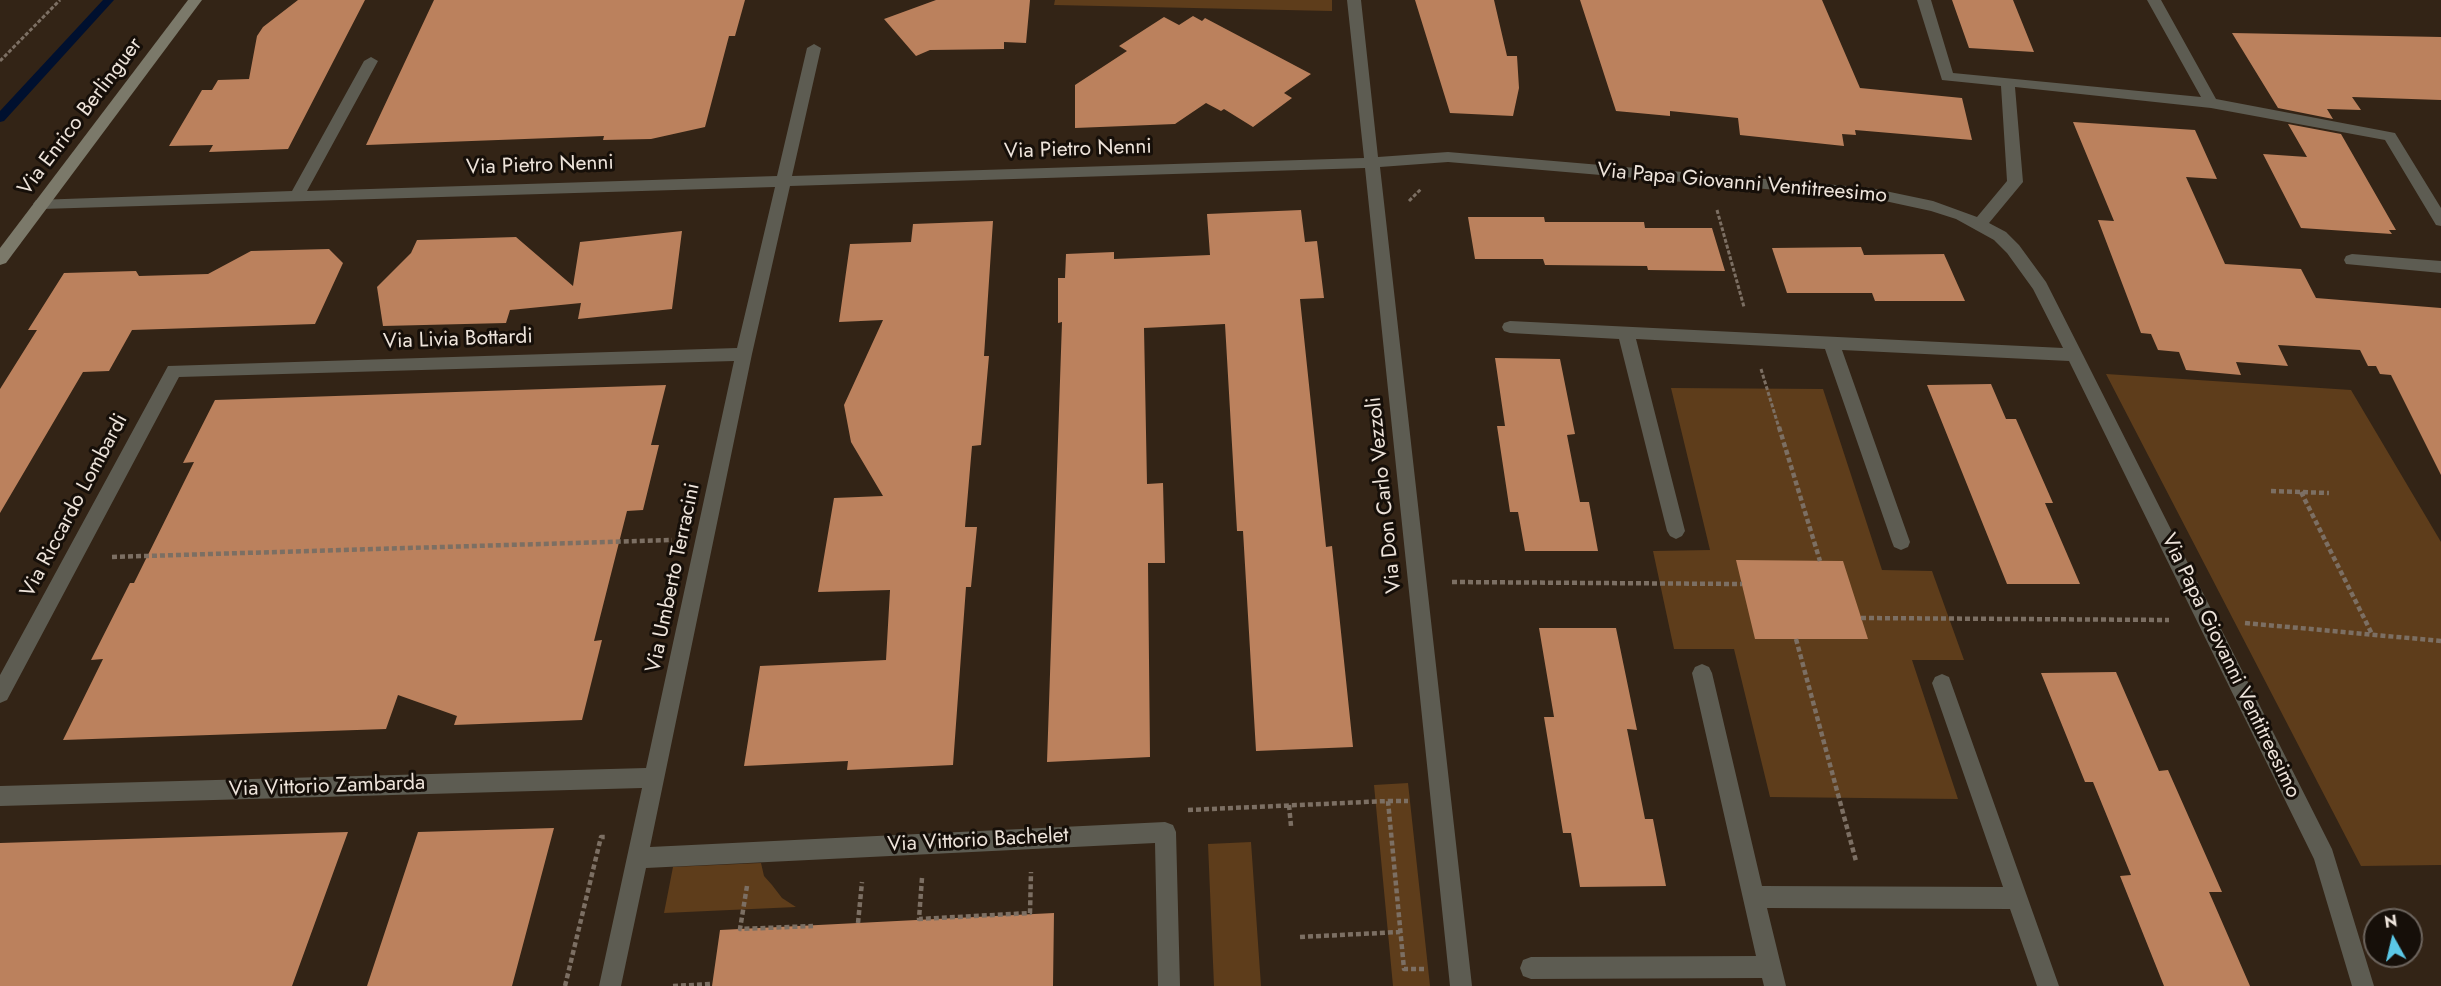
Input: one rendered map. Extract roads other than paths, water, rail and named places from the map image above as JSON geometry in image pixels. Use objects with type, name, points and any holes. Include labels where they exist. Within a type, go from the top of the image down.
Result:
[{"type":"street","name":"Via Enrico Berlinguer","points":[[0,259],[195,0]]},
{"type":"street","name":"Via Don Carlo Vezzoli","points":[[1354,0],[1461,986]]},
{"type":"street","points":[[1924,0],[1947,77],[2211,103],[2390,136],[2441,221]]},
{"type":"street","points":[[2154,0],[2211,103]]},
{"type":"street","points":[[784,180],[814,48]]},
{"type":"street","points":[[297,195],[371,61]]},
{"type":"street","points":[[1980,224],[2015,182],[2007,82]]},
{"type":"street","name":"Via Papa Giovanni Ventitreesimo","points":[[1372,162],[1448,157],[1871,193],[1933,206],[1980,224],[2000,236],[2013,249],[2040,286],[2324,856],[2362,976],[2363,986]]},
{"type":"street","name":"Via Pietro Nenni","points":[[41,204],[1372,162]]},
{"type":"street","name":"Via Umberto Terracini","points":[[610,986],[744,354],[784,180]]},
{"type":"street","points":[[2352,260],[2441,267]]},
{"type":"street","points":[[1510,327],[2075,355]]},
{"type":"street","points":[[1626,333],[1676,531]]},
{"type":"street","points":[[1831,343],[1901,542]]},
{"type":"street","name":"Via Livia Bottardi","points":[[174,371],[744,354]]},
{"type":"street","name":"Via Riccardo Lombardi","points":[[0,694],[174,371]]},
{"type":"street","points":[[1531,968],[1772,977],[1702,673]]},
{"type":"street","points":[[1942,683],[2048,986]]},
{"type":"street","name":"Via Vittorio Zambarda","points":[[0,796],[654,778]]},
{"type":"street","name":"Via Vittorio Bachelet","points":[[637,858],[1165,832],[1169,986]]},
{"type":"street","points":[[1754,897],[2017,898]]},
{"type":"waterway","points":[[0,118],[109,0]]}]
